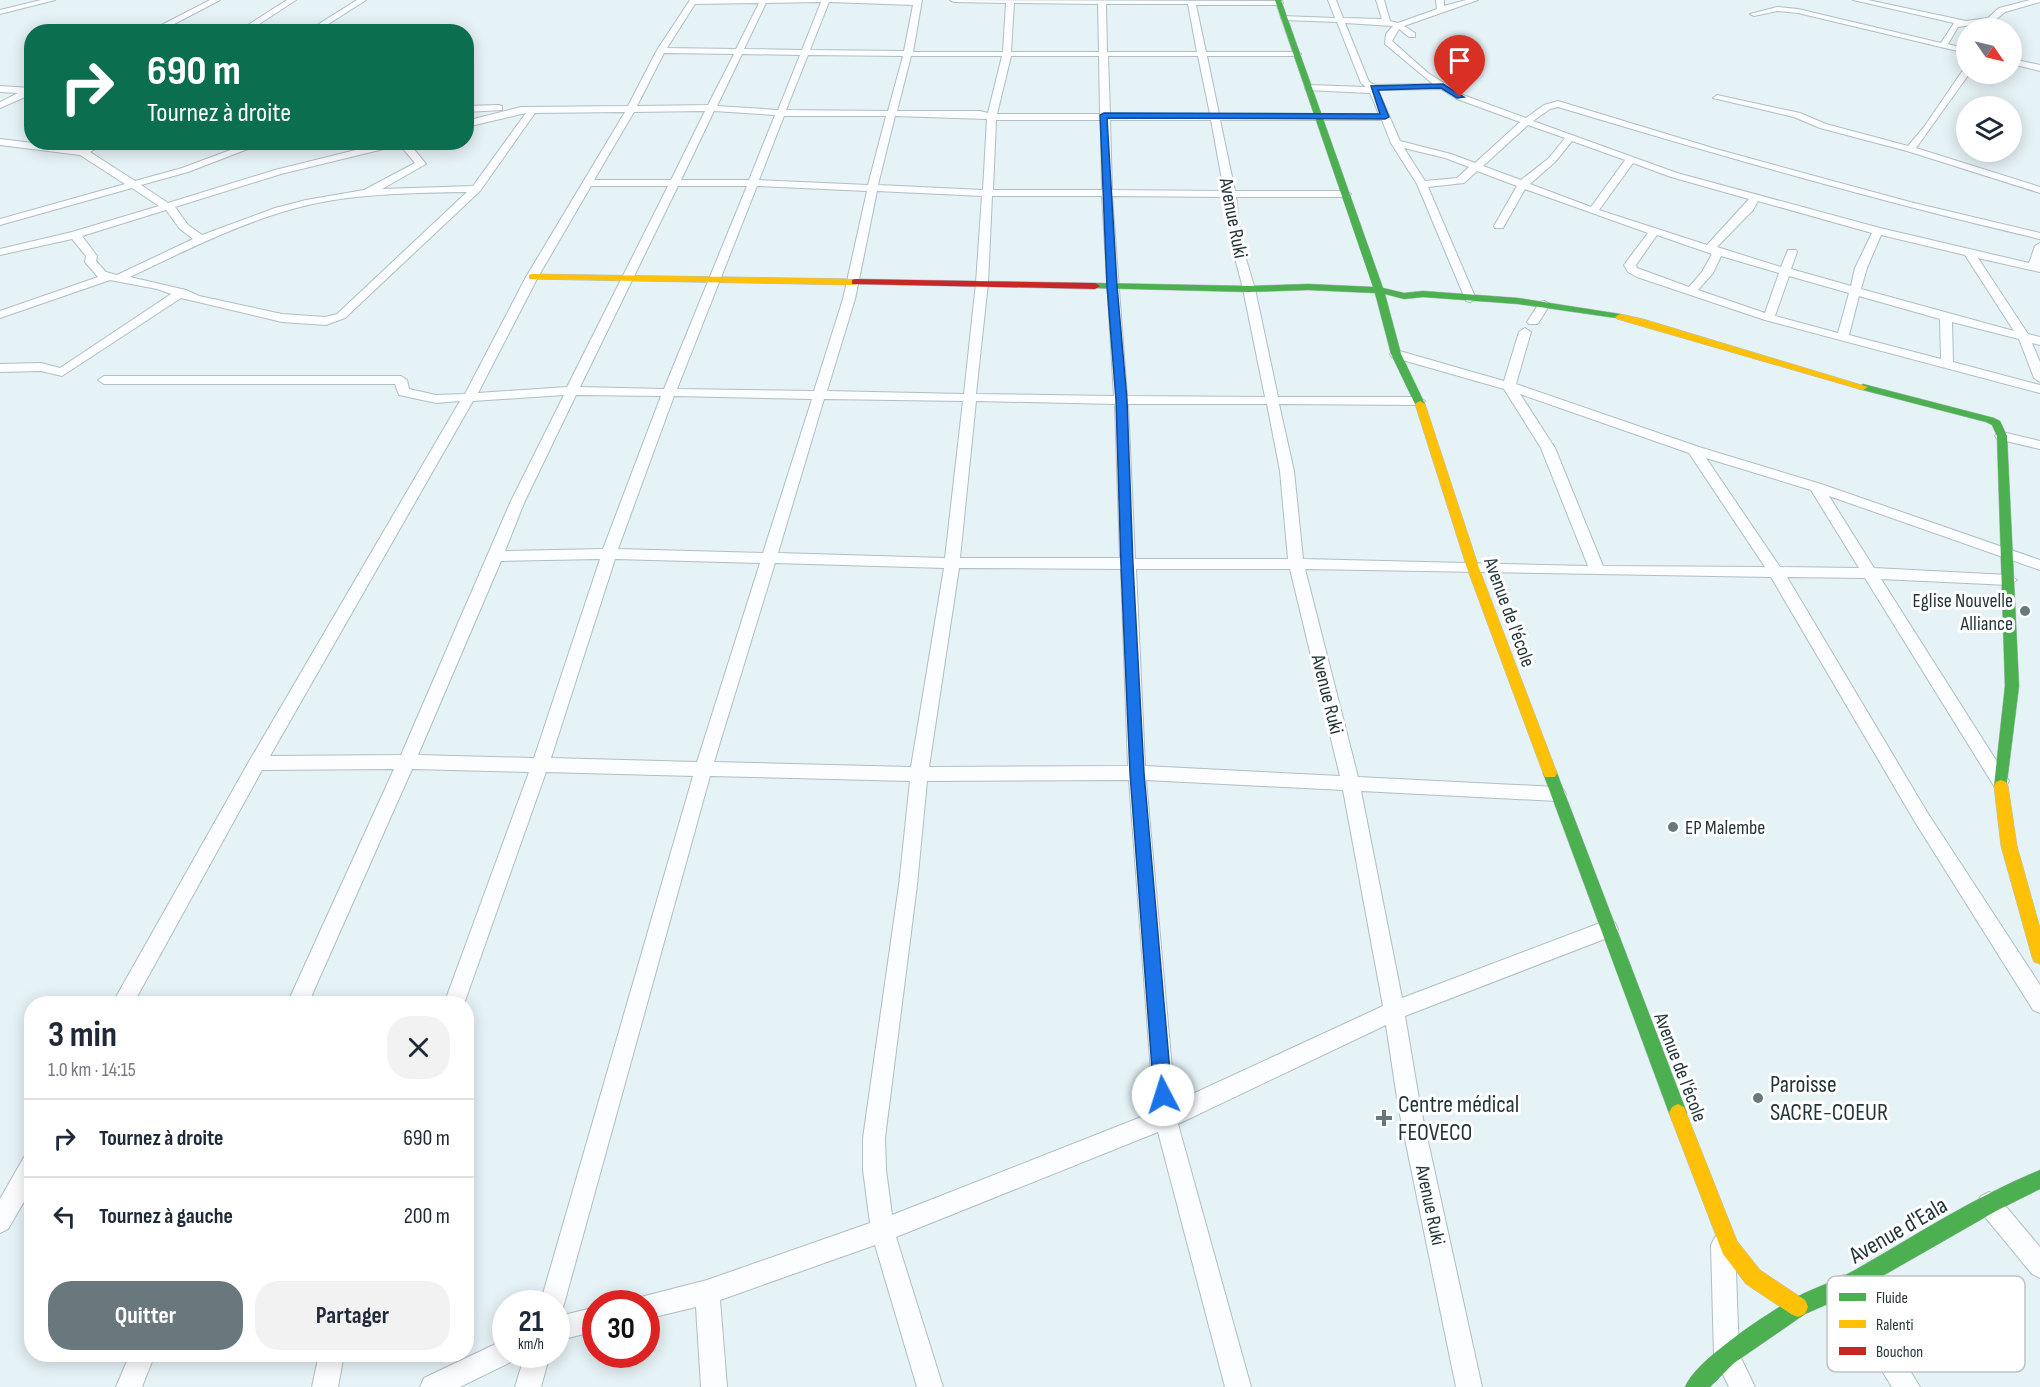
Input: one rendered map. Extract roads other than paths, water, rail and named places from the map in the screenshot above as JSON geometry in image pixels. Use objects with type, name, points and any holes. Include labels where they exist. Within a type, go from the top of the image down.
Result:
[{"type":"street","points":[[0,12],[51,0]]},
{"type":"street","points":[[168,24],[216,0]]},
{"type":"street","points":[[254,24],[292,0]]},
{"type":"street","points":[[323,24],[362,0]]},
{"type":"street","points":[[301,996],[360,868],[517,503],[764,0]]},
{"type":"street","points":[[457,996],[540,766],[609,554],[669,393],[826,0]]},
{"type":"street","points":[[954,0],[1278,2]]},
{"type":"street","points":[[930,1387],[882,1231],[873,1169],[874,1138],[908,885],[919,774],[952,563],[982,284],[992,117],[1007,54],[1010,0]]},
{"type":"street","points":[[1332,0],[1365,83],[1374,89],[1396,142],[1422,184],[1470,299]]},
{"type":"street","points":[[1380,0],[1387,22]]},
{"type":"street","points":[[1474,0],[1440,5],[1399,26],[1390,34],[1388,42],[1393,49],[1425,75],[1460,97],[1674,175],[1878,231],[2036,268],[2040,246]]},
{"type":"street","points":[[1857,0],[1956,21]]},
{"type":"street","points":[[1992,18],[2002,10],[2039,0]]},
{"type":"street","points":[[126,996],[256,763],[468,399],[532,277],[632,108],[661,51],[694,1],[918,1],[908,54],[829,366],[704,768],[556,1290]]},
{"type":"street","points":[[1102,1],[1107,192],[1122,400],[1137,773],[1165,1118],[1238,1387]]},
{"type":"street","name":"Avenue Ruki","points":[[1191,1],[1230,192],[1236,242],[1249,289],[1287,471],[1296,564],[1350,782],[1394,1011],[1409,1105],[1469,1387]]},
{"type":"street","name":"Avenue de l'école","points":[[1278,2],[1380,290],[1396,354],[1419,401],[1473,568],[1723,1233],[1734,1258],[1749,1274],[1771,1293],[1798,1307]]},
{"type":"street","points":[[1754,14],[1778,9],[1798,11],[1956,48]]},
{"type":"street","points":[[1285,18],[1387,22],[1399,26],[1412,35]]},
{"type":"street","points":[[1944,45],[1952,28],[1956,26]]},
{"type":"street","points":[[661,51],[908,54],[1297,54]]},
{"type":"street","points":[[2022,64],[2040,68]]},
{"type":"street","points":[[1910,149],[1927,129],[1958,84]]},
{"type":"street","points":[[1308,88],[1374,89],[1443,86]]},
{"type":"street","points":[[0,89],[24,91]]},
{"type":"street","points":[[0,105],[24,94]]},
{"type":"street","points":[[1717,98],[1797,115],[1830,128],[1910,149],[2040,190]]},
{"type":"street","points":[[1422,184],[1461,181],[1527,121],[1547,107],[1558,104],[1713,151],[1908,205],[2040,236]]},
{"type":"street","points":[[474,109],[495,108],[514,111]]},
{"type":"street","points":[[474,122],[514,111],[632,108],[711,108],[782,113],[980,114],[992,117],[1104,115],[1385,117]]},
{"type":"street","points":[[75,235],[92,256],[90,262],[102,275],[182,292],[196,299],[282,318],[326,321],[348,311],[404,255],[476,189],[532,110]]},
{"type":"street","points":[[1499,226],[1523,184],[1552,160],[1571,137]]},
{"type":"street","points":[[0,142],[24,144]]},
{"type":"street","points":[[1396,142],[1429,150],[1593,211],[1718,252],[1946,317],[2040,341]]},
{"type":"street","points":[[71,150],[83,152],[166,208],[171,209],[184,227],[201,240]]},
{"type":"street","points":[[83,152],[87,150]]},
{"type":"street","points":[[0,222],[185,170],[240,150]]},
{"type":"street","points":[[0,252],[75,235],[278,172],[369,150]]},
{"type":"street","points":[[367,192],[421,164],[409,150]]},
{"type":"street","points":[[1593,211],[1630,159]]},
{"type":"street","points":[[588,183],[753,183],[986,193],[1346,194]]},
{"type":"street","points":[[0,315],[116,277],[201,240],[291,206],[367,192],[476,189]]},
{"type":"street","points":[[1718,252],[1711,247],[1749,208],[1755,198]]},
{"type":"street","points":[[1844,337],[1861,268],[1878,231]]},
{"type":"street","points":[[1654,232],[1630,265],[1632,270],[1641,276],[1769,318],[2040,389]]},
{"type":"street","points":[[1690,293],[1707,273],[1718,252]]},
{"type":"street","points":[[1769,318],[1792,252]]},
{"type":"street","points":[[1970,254],[2024,337],[2040,378]]},
{"type":"street","points":[[532,277],[716,278],[1249,289],[1308,287],[1380,290],[1404,296],[1423,294],[1544,304],[1640,321],[1893,396],[1990,420],[1996,423],[2002,436],[2005,554],[2009,580],[2012,694],[2001,782],[2007,841],[2040,957]]},
{"type":"street","points":[[0,368],[41,367],[62,372],[182,292]]},
{"type":"street","points":[[1509,386],[1529,327],[1544,304]]},
{"type":"street","points":[[1946,317],[1947,365]]},
{"type":"street","points":[[1396,354],[1509,386],[1694,450],[1816,487],[2040,565]]},
{"type":"street","points":[[104,380],[401,380],[403,392],[436,399],[468,399],[572,391],[1122,400],[1419,401]]},
{"type":"street","points":[[1509,386],[1548,448],[1598,571]]},
{"type":"street","points":[[2002,436],[2040,445]]},
{"type":"street","points":[[1694,450],[1777,574],[1921,817],[2040,1004]]},
{"type":"street","points":[[1816,487],[2001,782]]},
{"type":"street","points":[[496,556],[609,554],[952,563],[1296,564],[1777,574],[1871,573],[2009,580]]},
{"type":"street","points":[[256,763],[405,762],[919,774],[1137,773],[1557,794]]},
{"type":"street","points":[[660,1304],[707,1292],[882,1231],[1165,1118],[1394,1011],[1608,929]]},
{"type":"street","points":[[0,1221],[24,1179]]},
{"type":"street","name":"Avenue d'Eala","points":[[1863,1276],[1989,1204],[2040,1179]]},
{"type":"street","points":[[1989,1204],[2040,1266]]},
{"type":"street","points":[[1723,1233],[1727,1356],[1742,1387]]},
{"type":"street","points":[[707,1292],[714,1387]]},
{"type":"street","name":"Avenue d'Eala","points":[[1695,1387],[1727,1356],[1798,1307],[1827,1294]]},
{"type":"street","points":[[433,1387],[492,1358]]},
{"type":"street","points":[[129,1387],[140,1362]]},
{"type":"street","points":[[325,1387],[330,1362]]},
{"type":"street","points":[[528,1387],[533,1368]]},
{"type":"street","points":[[1898,1372],[1908,1387]]},
{"type":"place","name":"Eglise Nouvelle Alliance","points":[[2025,611]]},
{"type":"place","name":"EP Malembe","points":[[1673,827]]},
{"type":"place","name":"Paroisse SACRE-COEUR","points":[[1758,1098]]},
{"type":"place","name":"Centre médical FEOVECO","points":[[1384,1118]]}]
